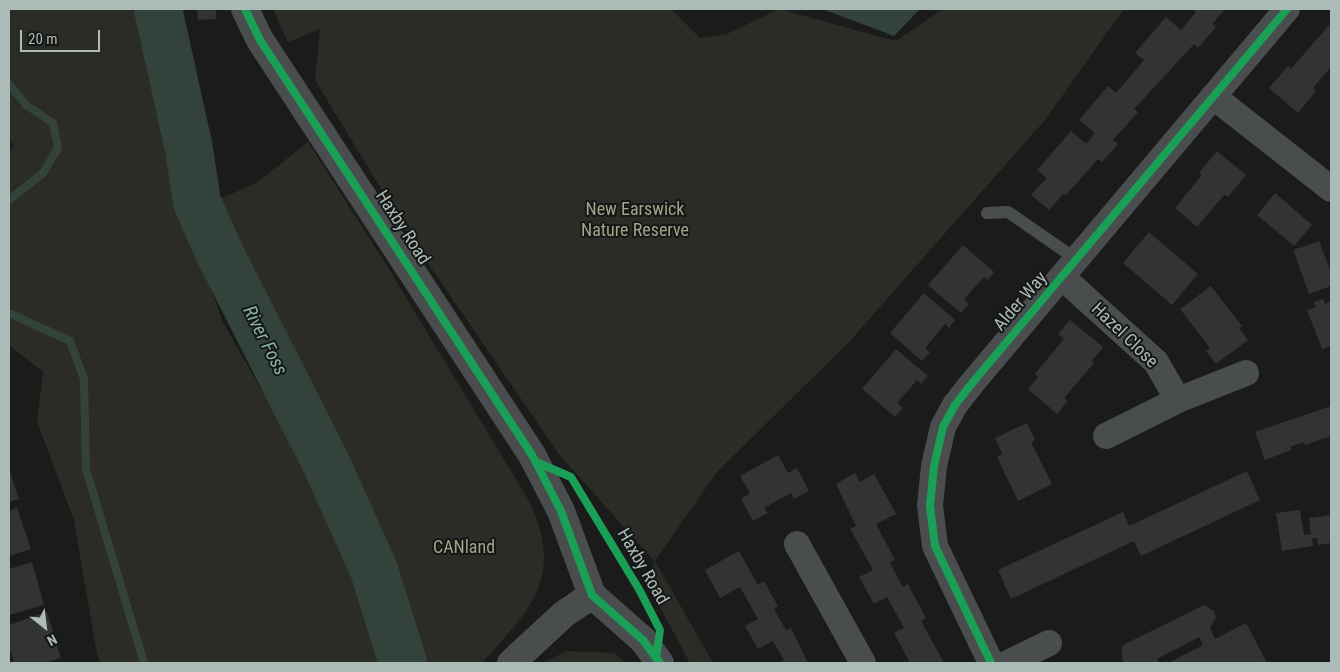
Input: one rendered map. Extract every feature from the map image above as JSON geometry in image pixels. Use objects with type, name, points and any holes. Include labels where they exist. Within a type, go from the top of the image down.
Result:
[{"type":"street","name":"Haxby Road","points":[[245,9],[266,48],[532,455],[561,511],[592,596],[643,640],[660,663]]},
{"type":"street","name":"Alder Way","points":[[991,663],[935,546],[930,506],[934,466],[944,427],[955,405],[1286,9]]},
{"type":"street","points":[[1214,97],[1331,189]]},
{"type":"street","name":"Hazel Close","points":[[1069,268],[1156,362],[1178,400]]},
{"type":"street","points":[[1106,436],[1178,400],[1246,373]]},
{"type":"street","points":[[797,544],[863,663]]},
{"type":"street","points":[[511,663],[564,614],[592,596]]},
{"type":"street","points":[[1008,663],[1049,643]]},
{"type":"lane","points":[[987,213],[1008,212],[1069,268]]},
{"type":"green space","points":[[9,9],[147,9],[163,87],[171,151],[185,211],[222,321],[340,526],[368,597],[388,663],[101,663],[97,655],[74,520],[37,422],[43,372],[9,345],[9,151],[14,146],[9,139]]},
{"type":"green space","name":"New Earswick Nature Reserve","points":[[273,9],[671,9],[700,38],[727,34],[779,9],[896,41],[943,9],[1124,9],[1045,120],[849,342],[717,472],[655,561],[713,663],[690,663],[649,587],[654,561],[558,453],[412,240],[315,80],[320,29],[288,42]]},
{"type":"green space","name":"CANland","points":[[308,142],[384,261],[528,499],[539,526],[544,549],[543,570],[538,589],[529,607],[516,625],[482,663],[421,663],[390,579],[354,498],[206,205],[256,183]]},
{"type":"green space","points":[[567,651],[614,653],[626,663],[542,663]]},
{"type":"shaded area","points":[[822,9],[920,9],[894,36]]},
{"type":"building","points":[[197,9],[216,9],[216,19],[198,20]]},
{"type":"building","points":[[1192,9],[1225,9],[1212,24],[1216,27],[1198,48],[1194,44],[1134,109],[1138,112],[1113,140],[1118,144],[1102,162],[1098,159],[1066,195],[1064,193],[1049,210],[1031,195],[1047,178],[1037,170],[1071,131],[1086,144],[1095,133],[1079,120],[1108,86],[1116,93],[1144,60],[1135,53],[1166,17],[1181,30],[1196,12]]},
{"type":"building","points":[[1331,23],[1331,67],[1313,88],[1316,91],[1298,113],[1269,88],[1288,66],[1291,69]]},
{"type":"building","points":[[1217,151],[1246,175],[1228,197],[1224,195],[1197,227],[1175,208],[1202,175],[1199,173]]},
{"type":"building","points":[[1275,193],[1312,225],[1294,246],[1257,215]]},
{"type":"building","points":[[1149,232],[1198,274],[1172,305],[1123,263]]},
{"type":"building","points":[[1319,241],[1331,272],[1331,286],[1309,294],[1293,250]]},
{"type":"building","points":[[963,245],[994,272],[988,280],[984,277],[964,299],[969,304],[961,313],[928,285]]},
{"type":"building","points":[[1211,286],[1242,326],[1239,328],[1248,340],[1216,364],[1206,351],[1210,348],[1180,309]]},
{"type":"building","points":[[924,293],[955,320],[949,328],[945,324],[925,348],[930,352],[922,361],[890,333]]},
{"type":"building","points":[[1323,299],[1325,304],[1331,301],[1331,346],[1322,349],[1307,310],[1316,307],[1314,302]]},
{"type":"building","points":[[1070,320],[1103,347],[1092,361],[1094,363],[1064,398],[1068,401],[1057,414],[1028,389],[1038,377],[1035,374],[1064,339],[1058,334]]},
{"type":"building","points":[[896,349],[928,376],[921,384],[917,380],[897,403],[903,408],[895,417],[862,389]]},
{"type":"building","points":[[1331,406],[1331,436],[1305,445],[1304,442],[1290,447],[1291,450],[1265,460],[1255,432]]},
{"type":"building","points":[[1027,423],[1035,440],[1031,442],[1052,484],[1018,501],[997,457],[1002,454],[995,438]]},
{"type":"building","points":[[778,455],[788,473],[797,468],[809,491],[794,499],[791,493],[764,508],[768,513],[753,521],[741,499],[750,493],[740,476]]},
{"type":"building","points":[[9,469],[19,499],[9,502]]},
{"type":"building","points":[[1247,471],[1260,500],[1141,556],[1134,541],[1011,599],[998,570],[1123,512],[1129,526]]},
{"type":"building","points":[[855,473],[860,482],[874,474],[896,514],[876,524],[895,560],[890,563],[903,587],[908,584],[926,618],[921,621],[944,663],[910,663],[894,633],[904,628],[887,597],[874,604],[859,577],[873,570],[850,529],[856,526],[836,484]]},
{"type":"building","points":[[17,508],[31,549],[9,556],[9,511]]},
{"type":"building","points":[[1300,510],[1304,535],[1311,534],[1309,518],[1331,515],[1331,543],[1318,545],[1317,538],[1312,538],[1313,546],[1282,551],[1276,513]]},
{"type":"building","points":[[739,551],[758,585],[764,581],[778,606],[774,609],[786,630],[791,628],[808,663],[777,663],[784,660],[773,641],[758,649],[745,626],[758,619],[740,587],[720,598],[705,570]]},
{"type":"building","points":[[32,562],[44,605],[9,615],[9,569]]},
{"type":"building","points":[[1204,605],[1214,611],[1216,618],[1210,628],[1215,639],[1246,623],[1267,663],[1168,663],[1203,645],[1199,637],[1157,659],[1160,663],[1125,663],[1122,660],[1122,647],[1127,643]]},
{"type":"building","points":[[47,612],[61,658],[44,663],[14,663],[9,645],[9,625]]},
{"type":"waterway","name":"River Foss","points":[[158,9],[189,149],[197,202],[219,252],[326,463],[374,570],[403,663]]},
{"type":"waterway","points":[[9,84],[26,105],[53,123],[58,148],[43,173],[9,200]]},
{"type":"waterway","points":[[9,313],[70,341],[84,379],[86,469],[144,663]]},
{"type":"cycle path","points":[[245,9],[260,40],[532,455],[561,511],[592,595],[643,640],[660,663]]},
{"type":"cycle path","points":[[991,663],[935,546],[930,506],[934,466],[943,427],[955,405],[973,382],[1287,9]]},
{"type":"cycle path","points":[[536,462],[571,477],[640,591],[660,630],[656,658]]}]
